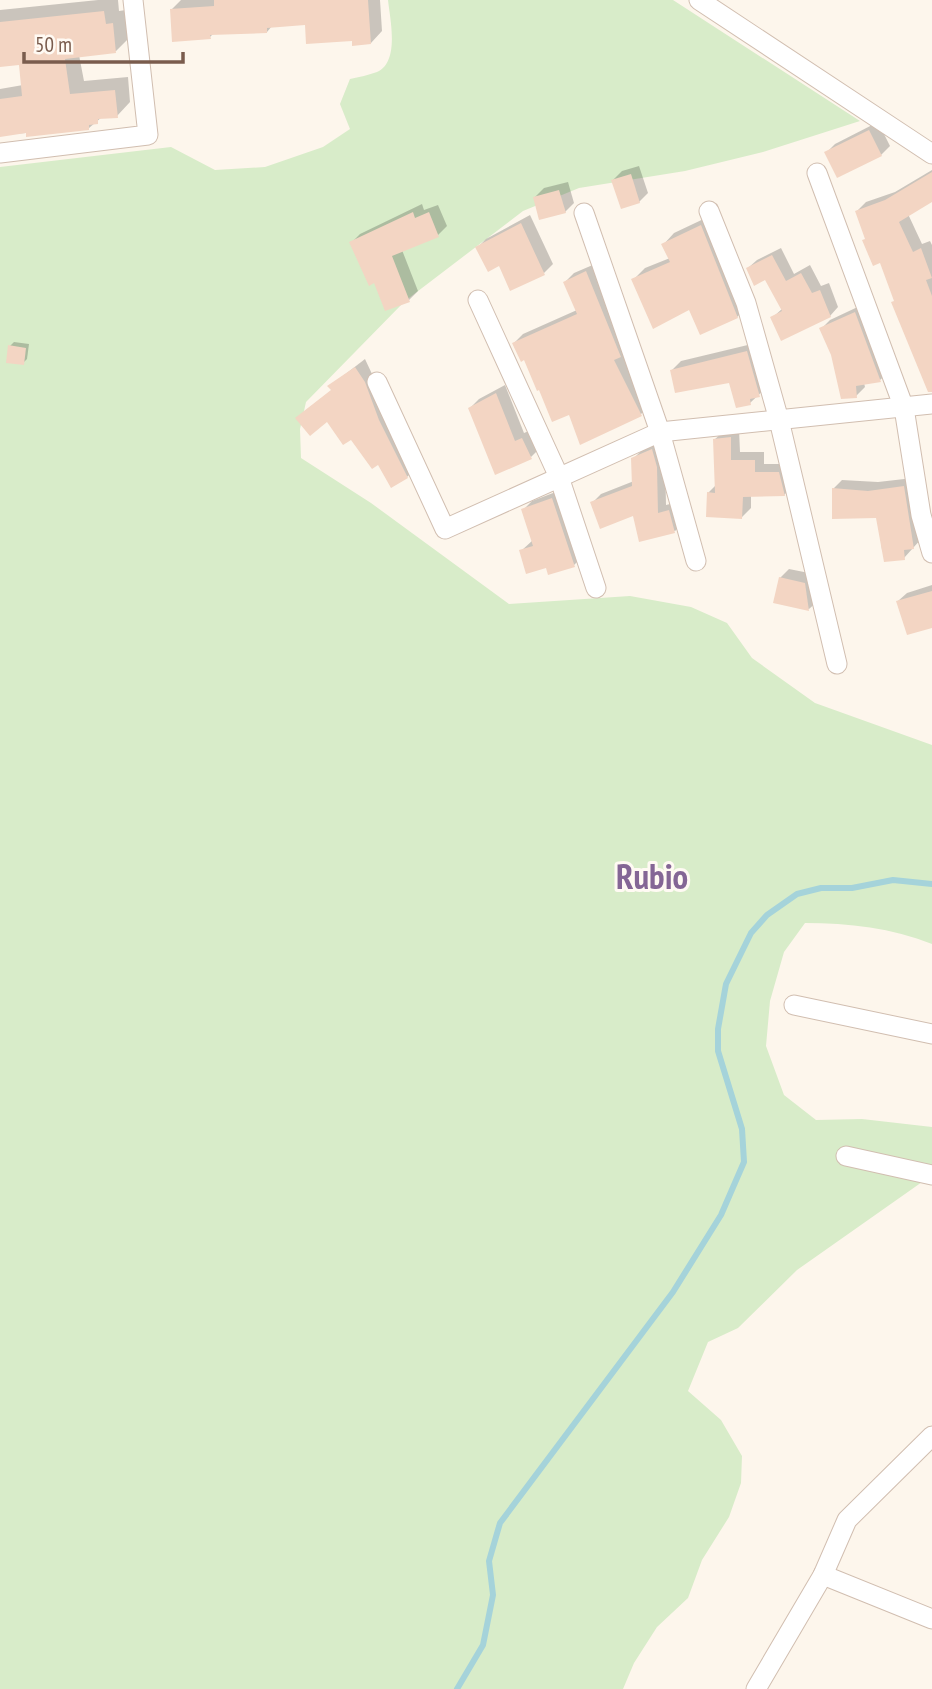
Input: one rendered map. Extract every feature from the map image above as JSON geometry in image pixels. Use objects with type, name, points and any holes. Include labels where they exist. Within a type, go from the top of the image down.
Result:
[{"type":"street","points":[[0,153],[148,135],[133,0]]},
{"type":"street","points":[[699,0],[932,154]]},
{"type":"street","points":[[817,173],[904,408],[921,515],[932,553]]},
{"type":"street","points":[[709,211],[746,303],[779,420],[837,664]]},
{"type":"street","points":[[584,213],[660,432],[696,561]]},
{"type":"street","points":[[478,300],[559,477],[596,588]]},
{"type":"street","points":[[377,382],[445,529],[660,432],[932,404]]},
{"type":"street","points":[[794,1005],[932,1034]]},
{"type":"street","points":[[846,1156],[932,1175]]},
{"type":"street","points":[[756,1689],[823,1576],[847,1520],[932,1436]]},
{"type":"street","points":[[823,1576],[932,1619]]},
{"type":"green space","points":[[388,0],[673,0],[860,121],[763,152],[685,171],[579,188],[523,211],[405,301],[306,402],[300,429],[301,458],[371,503],[509,604],[630,596],[691,607],[727,623],[752,658],[815,703],[932,745],[932,944],[870,928],[805,923],[784,952],[770,1001],[766,1046],[784,1095],[816,1120],[862,1119],[932,1127],[932,1175],[797,1270],[738,1328],[708,1342],[688,1391],[721,1420],[742,1456],[741,1483],[729,1517],[702,1560],[688,1598],[657,1627],[634,1663],[623,1689],[0,1689],[0,167],[171,147],[215,170],[265,167],[323,147],[350,129],[340,104],[350,79],[377,72],[389,59],[392,39]]},
{"type":"building","points":[[214,0],[368,0],[371,44],[352,46],[352,41],[306,44],[305,25],[267,28],[267,33],[210,35],[211,39],[172,42],[170,9],[214,6]]},
{"type":"building","points":[[104,11],[106,24],[113,23],[116,53],[65,59],[70,94],[115,90],[118,118],[98,119],[98,124],[89,125],[89,130],[0,137],[0,99],[22,96],[19,65],[0,67],[0,22]]},
{"type":"building","points":[[869,130],[882,156],[837,178],[824,152]]},
{"type":"building","points":[[932,172],[932,202],[899,222],[913,252],[921,248],[932,278],[926,280],[932,296],[932,392],[928,392],[891,302],[894,301],[880,263],[873,266],[862,240],[865,239],[855,211],[885,200]]},
{"type":"building","points":[[631,174],[640,203],[621,209],[611,180]]},
{"type":"building","points":[[559,190],[566,213],[539,220],[533,197]]},
{"type":"building","points":[[413,212],[415,218],[429,212],[439,237],[392,256],[410,302],[385,311],[374,283],[369,286],[349,242]]},
{"type":"building","points":[[521,223],[545,275],[510,291],[499,266],[488,272],[475,247]]},
{"type":"building","points":[[701,225],[738,318],[700,335],[689,310],[653,329],[631,279],[670,262],[661,244]]},
{"type":"building","points":[[772,255],[786,281],[801,273],[812,293],[820,290],[831,317],[781,341],[770,317],[782,311],[765,280],[754,286],[746,268]]},
{"type":"building","points":[[586,271],[621,357],[614,360],[642,416],[580,445],[569,415],[552,422],[524,360],[521,362],[512,343],[577,314],[563,282]]},
{"type":"building","points":[[855,312],[881,382],[856,386],[857,398],[841,399],[831,355],[819,328]]},
{"type":"building","points":[[8,345],[26,348],[24,365],[6,363]]},
{"type":"building","points":[[747,351],[760,397],[750,399],[751,405],[736,408],[729,383],[675,393],[670,370]]},
{"type":"building","points":[[355,367],[365,382],[379,420],[408,478],[391,488],[378,465],[372,469],[351,440],[343,445],[327,422],[310,436],[295,418],[331,390],[327,386]]},
{"type":"building","points":[[496,393],[515,441],[522,438],[532,459],[495,475],[468,408]]},
{"type":"building","points":[[731,437],[731,460],[755,460],[755,472],[779,472],[785,496],[743,497],[742,519],[706,517],[707,492],[715,493],[713,439]]},
{"type":"building","points":[[652,449],[657,467],[658,513],[669,510],[675,533],[639,542],[633,516],[600,529],[590,502],[632,486],[631,458]]},
{"type":"building","points":[[904,486],[914,549],[904,550],[905,560],[884,562],[876,518],[832,519],[832,488],[868,491]]},
{"type":"building","points":[[552,498],[575,567],[548,575],[546,568],[526,574],[519,550],[533,546],[521,509]]},
{"type":"building","points":[[779,577],[805,583],[809,611],[773,603]]},
{"type":"building","points":[[932,591],[932,628],[907,635],[896,601]]},
{"type":"waterway","points":[[457,1689],[483,1645],[493,1595],[489,1561],[500,1523],[673,1292],[721,1215],[744,1162],[742,1129],[718,1051],[718,1029],[726,984],[751,933],[767,915],[797,894],[821,888],[852,888],[893,880],[932,884]]},
{"type":"district","name":"Rubio","points":[[652,876]]}]
